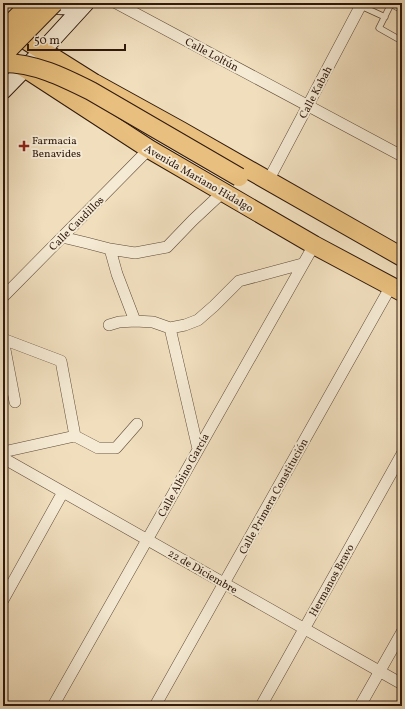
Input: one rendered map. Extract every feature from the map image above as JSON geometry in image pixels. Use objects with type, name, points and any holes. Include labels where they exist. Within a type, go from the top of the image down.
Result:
[{"type":"main road","points":[[3,31],[31,3]]},
{"type":"main road","points":[[54,3],[4,55],[18,64],[49,71],[68,79],[336,231],[372,240]]},
{"type":"main road","points":[[3,26],[94,83],[402,256]]},
{"type":"main road","name":"Avenida Mariano Hidalgo","points":[[4,55],[149,149],[314,245],[397,289]]},
{"type":"street","points":[[49,3],[60,7],[79,3]]},
{"type":"street","points":[[3,92],[86,3]]},
{"type":"street","name":"Calle Loltún","points":[[116,3],[402,156]]},
{"type":"street","name":"Calle Kabah","points":[[268,181],[361,4]]},
{"type":"street","name":"Calle Caudillos","points":[[3,297],[149,149]]},
{"type":"street","points":[[62,237],[110,249],[135,253],[167,247],[223,192]]},
{"type":"street","name":"Calle Albino García","points":[[53,706],[314,245]]},
{"type":"street","points":[[110,249],[117,274],[135,321]]},
{"type":"street","points":[[109,325],[119,322],[135,321],[153,322],[170,328],[185,325],[198,320],[239,281],[302,264]]},
{"type":"street","name":"Calle Primera Constitución","points":[[155,706],[224,583],[397,289]]},
{"type":"street","points":[[170,328],[198,449]]},
{"type":"street","points":[[3,339],[15,402]]},
{"type":"street","points":[[3,339],[61,361],[75,436]]},
{"type":"street","points":[[3,452],[75,436],[98,448],[116,448],[136,424]]},
{"type":"street","name":"Hermanos Bravo","points":[[261,706],[402,454]]},
{"type":"street","name":"22 de Diciembre","points":[[3,458],[402,684]]},
{"type":"street","points":[[3,600],[63,492]]},
{"type":"street","points":[[360,706],[402,632]]},
{"type":"lane","points":[[361,4],[385,17]]},
{"type":"lane","points":[[402,10],[391,4],[379,28],[402,41]]},
{"type":"place","name":"Farmacia Benavides","points":[[24,146]]}]
